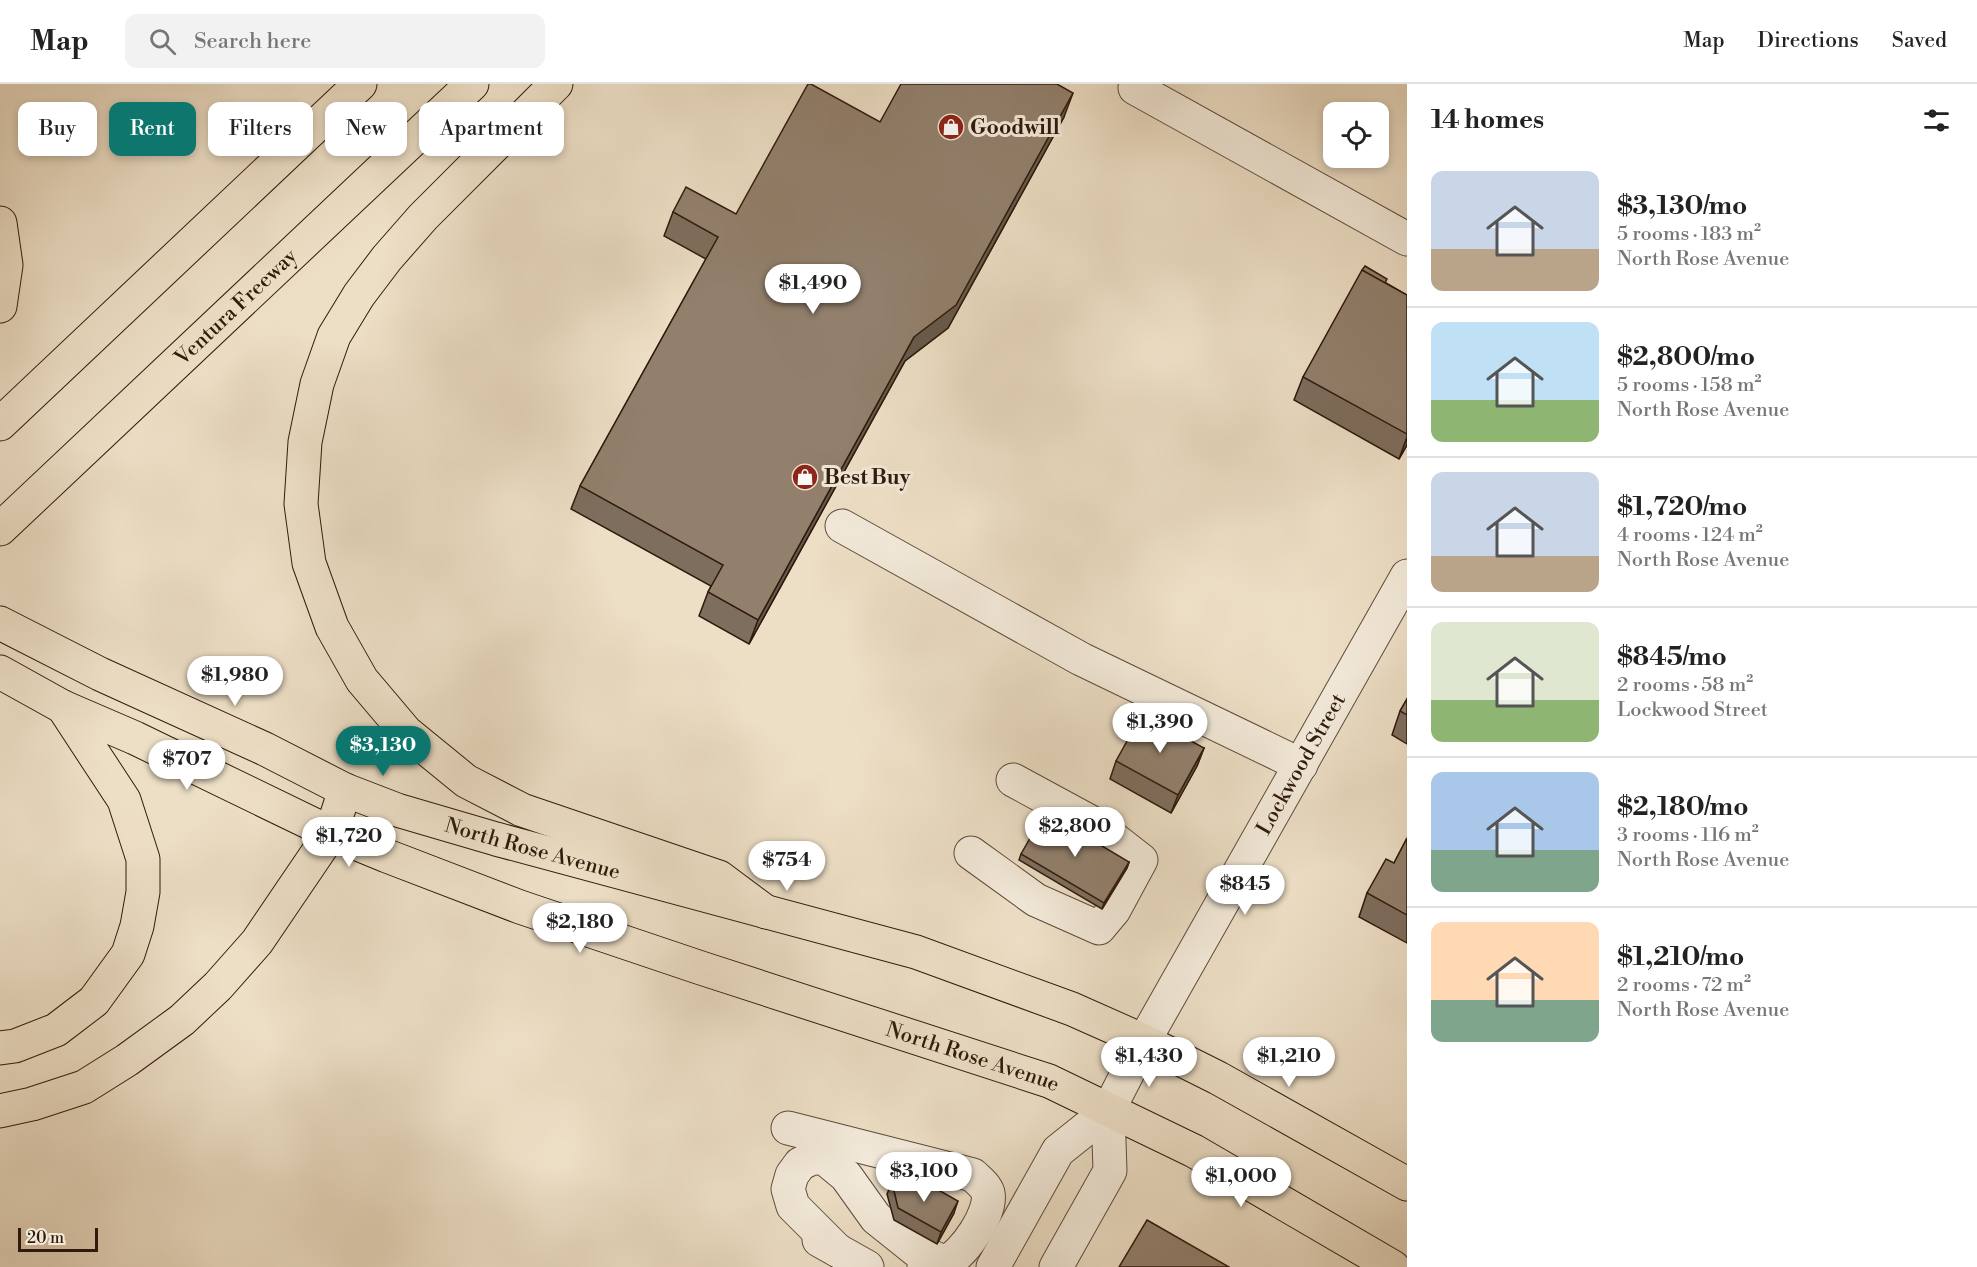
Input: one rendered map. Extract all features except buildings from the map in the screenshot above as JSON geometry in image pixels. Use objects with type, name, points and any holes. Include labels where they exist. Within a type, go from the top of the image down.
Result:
[{"type":"main road","points":[[0,424],[360,84]]},
{"type":"main road","name":"Ventura Freeway","points":[[0,529],[472,84]]},
{"type":"main road","points":[[556,84],[423,217],[387,258],[359,295],[334,336],[317,384],[305,442],[302,504],[309,563],[332,627],[362,680],[406,732],[466,781],[522,810],[719,877],[766,912]]},
{"type":"main road","points":[[0,224],[6,265],[0,306]]},
{"type":"main road","points":[[0,541],[25,505]]},
{"type":"main road","name":"North Rose Avenue","points":[[0,623],[100,674],[265,749],[345,790],[405,812],[916,952],[1072,1009],[1218,1077],[1407,1184]]},
{"type":"main road","name":"North Rose Avenue","points":[[0,672],[63,706],[135,738],[331,833],[520,907],[1048,1081],[1194,1151],[1394,1267]]},
{"type":"main road","points":[[0,1048],[15,1046],[56,1030],[94,1001],[128,954],[137,926],[143,892],[143,859],[129,812],[124,800],[63,706]]},
{"type":"main road","points":[[0,1111],[32,1104],[84,1087],[127,1060],[182,1020],[218,986],[257,942],[331,833],[345,790]]},
{"type":"street","points":[[1135,88],[1407,239]]},
{"type":"street","points":[[842,526],[1081,659],[1301,765]]},
{"type":"street","name":"Lockwood Street","points":[[1108,1111],[1144,1041],[1407,576]]},
{"type":"street","points":[[971,853],[1036,900],[1099,928],[1114,910],[1141,860],[1096,825],[1013,780]]},
{"type":"street","points":[[993,1267],[1058,1151],[1108,1111]]},
{"type":"street","points":[[1056,1267],[1110,1171],[1108,1111]]},
{"type":"street","points":[[788,1128],[973,1175],[987,1190],[989,1200],[984,1216],[962,1251],[935,1265],[876,1218],[846,1176],[823,1157],[810,1159],[800,1164],[792,1175],[788,1189],[793,1206],[837,1250]]},
{"type":"street","points":[[805,1232],[867,1267]]},
{"type":"place","name":"Goodwill","points":[[951,127]]},
{"type":"place","name":"Best Buy","points":[[805,477]]}]
